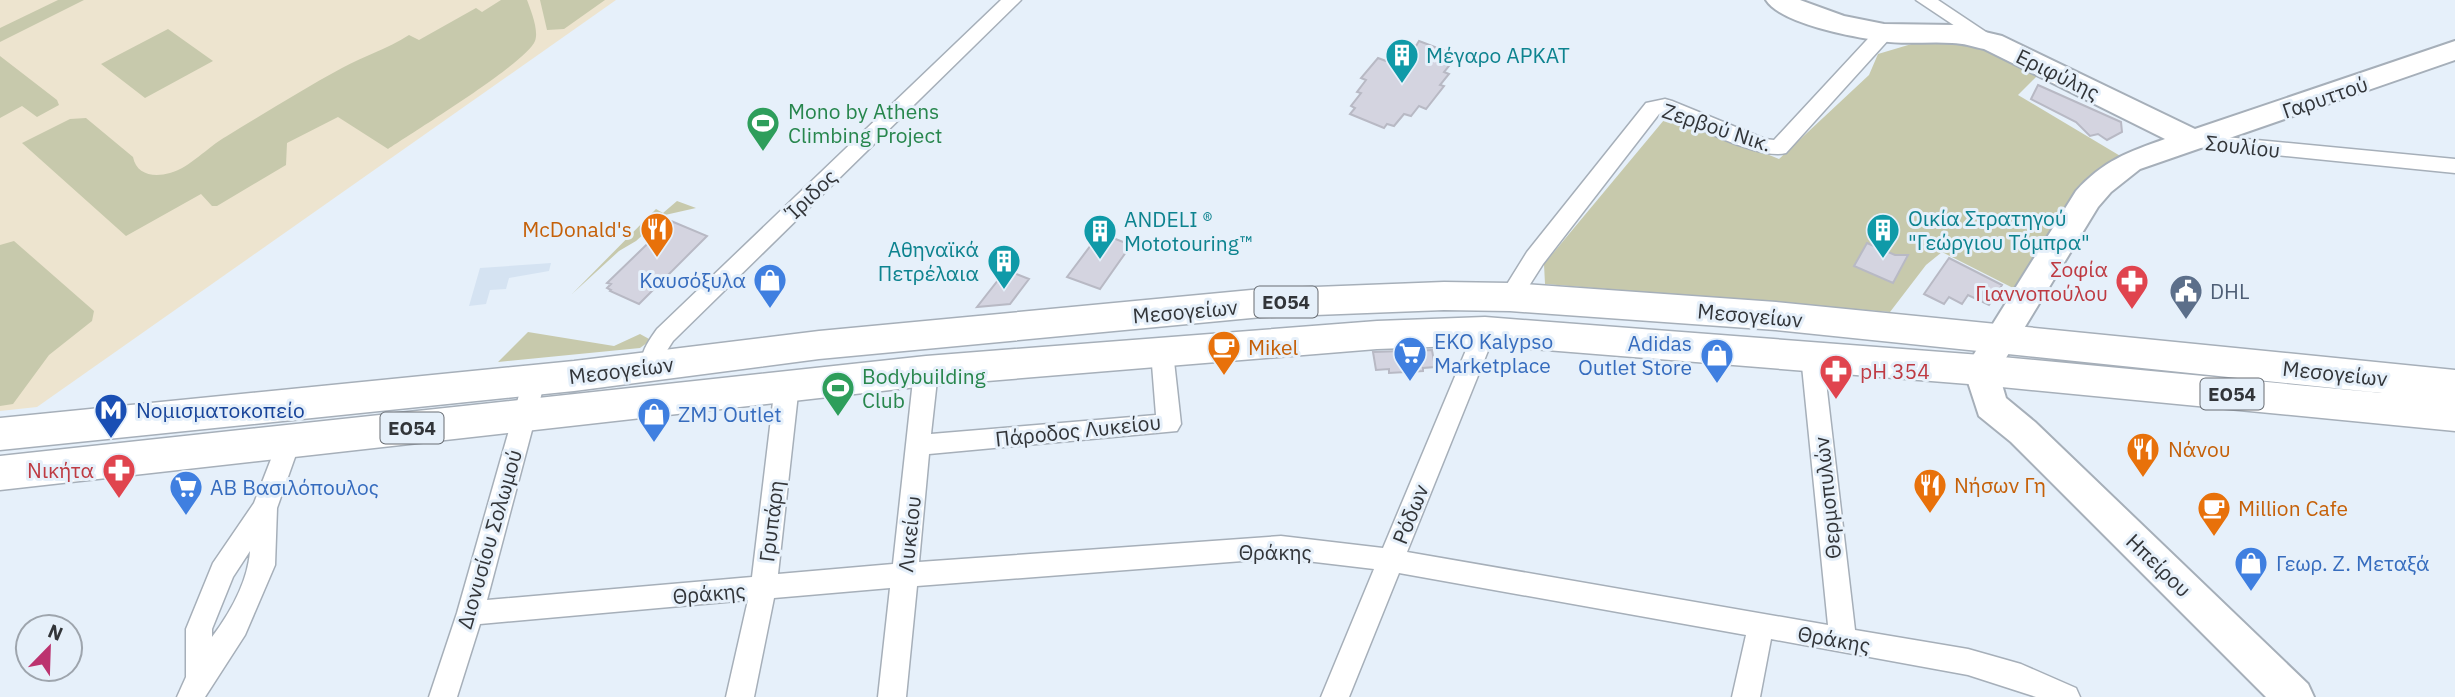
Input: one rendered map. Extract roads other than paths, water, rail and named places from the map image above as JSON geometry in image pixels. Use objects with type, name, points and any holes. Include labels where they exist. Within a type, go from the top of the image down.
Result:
[{"type":"main road","name":"Μεσογείων","points":[[0,473],[288,443],[529,397],[653,367],[819,345],[1262,303],[1444,296],[1510,297],[1776,316],[1996,361],[2455,415]]},
{"type":"main road","name":"Μεσογείων","points":[[0,434],[529,397],[787,385],[926,371],[1377,335],[1485,331],[1812,356],[1996,361],[2455,385]]},
{"type":"street","name":"Ίριδος","points":[[653,367],[655,350],[665,335],[1012,0]]},
{"type":"street","points":[[1779,0],[1818,18],[1884,33],[1955,34],[1992,41]]},
{"type":"street","name":"Εριφύλης","points":[[1925,0],[1992,41],[2194,141]]},
{"type":"street","name":"Ζερβού Νικ.","points":[[1510,297],[1535,258],[1653,108],[1665,106],[1762,146],[1779,148],[1884,33]]},
{"type":"street","name":"Γαρυττού","points":[[2194,141],[2455,50]]},
{"type":"street","name":"Σουλίου","points":[[1996,361],[2087,199],[2100,184],[2145,154],[2194,141],[2455,166]]},
{"type":"street","name":"Ρόδων","points":[[1335,697],[1485,331]]},
{"type":"street","name":"Πάροδος Λυκείου","points":[[918,445],[1169,424],[1162,352]]},
{"type":"street","name":"Θερμοπυλών","points":[[1812,356],[1843,640]]},
{"type":"street","name":"Ηπείρου","points":[[1996,361],[1991,406],[2023,432],[2294,697]]},
{"type":"street","name":"Λυκείου","points":[[892,697],[926,371]]},
{"type":"street","name":"Γρυπάρη","points":[[740,697],[763,589],[787,385]]},
{"type":"street","name":"Διονυσίου Σολωμού","points":[[443,697],[470,613],[529,397]]},
{"type":"street","points":[[196,687],[236,626],[262,565],[265,508],[288,443]]},
{"type":"street","name":"Θράκης","points":[[470,613],[904,575],[1281,547],[1391,560],[1968,662],[2021,677],[2066,697]]},
{"type":"street","points":[[1746,697],[1761,626]]},
{"type":"place","name":"Μέγαρο ΑΡΚΑΤ","points":[[1402,85]]},
{"type":"place","name":"Mono by Athens Climbing Project","points":[[763,153]]},
{"type":"place","name":"McDonald's","points":[[657,259]]},
{"type":"place","name":"Οικία Στρατηγού \"Γεώργιου Τόμπρα\"","points":[[1883,260]]},
{"type":"place","name":"ANDELI ® Mototouring™","points":[[1100,261]]},
{"type":"place","name":"Αθηναϊκά Πετρέλαια","points":[[1004,291]]},
{"type":"place","name":"Καυσόξυλα","points":[[770,310]]},
{"type":"place","name":"Σοφία Γιαννοπούλου","points":[[2132,311]]},
{"type":"place","name":"DHL","points":[[2186,321]]},
{"type":"place","name":"Mikel","points":[[1224,377]]},
{"type":"place","name":"EKO Kalypso Marketplace","points":[[1410,383]]},
{"type":"place","name":"Adidas Outlet Store","points":[[1717,385]]},
{"type":"place","name":"pH 354","points":[[1836,401]]},
{"type":"place","name":"Bodybuilding Club","points":[[838,418]]},
{"type":"place","name":"Νομισματοκοπείο","points":[[111,440]]},
{"type":"place","name":"ZMJ Outlet","points":[[654,444]]},
{"type":"place","name":"Νάνου","points":[[2143,479]]},
{"type":"place","name":"Νικήτα","points":[[119,500]]},
{"type":"place","name":"Νήσων Γη","points":[[1930,515]]},
{"type":"place","name":"ΑΒ Βασιλόπουλος","points":[[186,517]]},
{"type":"place","name":"Million Cafe","points":[[2214,538]]},
{"type":"place","name":"Γεωρ. Ζ. Μεταξά","points":[[2251,593]]}]
